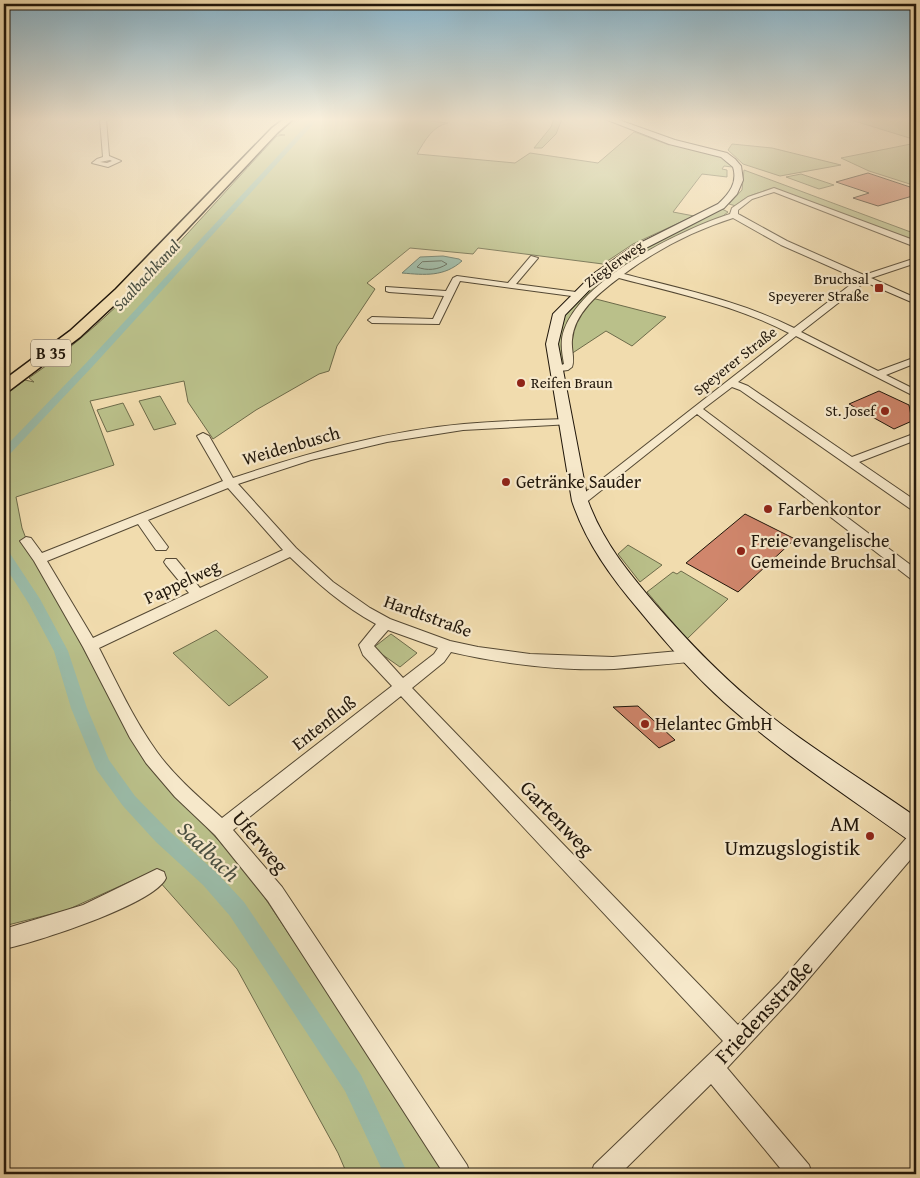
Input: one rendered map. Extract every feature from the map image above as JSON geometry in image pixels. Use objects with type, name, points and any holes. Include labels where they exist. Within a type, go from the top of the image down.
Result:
[{"type":"main road","name":"B 35","points":[[4,387],[68,339],[110,302],[233,174]]},
{"type":"main road","points":[[738,174],[739,181],[736,190],[721,206],[636,249],[597,276],[576,295],[556,321],[552,344],[580,501],[586,520],[604,554],[635,594],[690,656],[744,708],[916,831]]},
{"type":"street","name":"Zieglerweg","points":[[556,370],[569,365],[565,344],[575,316],[583,304],[618,275],[676,239],[734,212],[750,198],[774,190],[916,244]]},
{"type":"street","points":[[721,206],[734,212],[769,236],[916,300]]},
{"type":"street","points":[[510,285],[534,258]]},
{"type":"street","name":"Speyerer Straße","points":[[580,501],[864,278],[916,260]]},
{"type":"street","points":[[618,275],[745,310],[796,332],[916,394]]},
{"type":"street","points":[[372,320],[436,322],[457,278],[576,295]]},
{"type":"street","points":[[389,289],[449,294]]},
{"type":"street","points":[[879,374],[916,360]]},
{"type":"street","points":[[731,383],[744,388],[916,507]]},
{"type":"street","points":[[697,410],[916,576]]},
{"type":"street","name":"Weidenbusch","points":[[39,559],[230,482],[308,457],[387,439],[463,428],[567,422]]},
{"type":"street","name":"Hardtstraße","points":[[203,436],[230,482],[291,550],[328,585],[365,612],[385,623],[448,646],[478,653],[530,660],[612,663],[690,656]]},
{"type":"street","points":[[850,462],[916,436]]},
{"type":"street","points":[[140,518],[161,547]]},
{"type":"street","name":"Uferweg","points":[[26,541],[39,559],[90,646],[136,733],[152,758],[182,792],[221,829],[274,894],[458,1174]]},
{"type":"street","name":"Pappelweg","points":[[90,646],[291,550]]},
{"type":"street","points":[[171,562],[198,596]]},
{"type":"street","name":"Gartenweg","points":[[385,623],[366,645],[368,651],[738,1041]]},
{"type":"street","name":"Entenfluß","points":[[221,829],[439,658],[448,646]]},
{"type":"street","name":"Friedensstraße","points":[[603,1174],[712,1068],[787,989],[916,840]]},
{"type":"street","points":[[4,939],[30,933],[92,912],[157,878]]},
{"type":"street","points":[[712,1068],[800,1174]]},
{"type":"green space","points":[[242,174],[727,174],[727,177],[702,174],[673,212],[694,216],[633,244],[603,264],[478,248],[473,254],[410,248],[367,283],[375,289],[337,346],[329,371],[319,374],[256,410],[213,439],[188,402],[184,381],[90,401],[114,465],[16,497],[22,528],[34,560],[62,608],[122,721],[151,768],[247,871],[448,1174],[347,1174],[338,1153],[237,969],[151,872],[67,910],[4,926],[4,805],[10,801],[4,789],[4,395],[25,380],[34,382],[29,378],[97,324],[189,232]]},
{"type":"green space","points":[[744,174],[755,174],[916,234],[916,243],[774,189],[749,197],[736,206],[729,204],[742,190]]},
{"type":"green space","points":[[774,174],[791,174],[780,176]]},
{"type":"green space","points":[[801,174],[834,185],[819,189],[786,177]]},
{"type":"green space","points":[[878,174],[916,174],[916,186]]},
{"type":"green space","points":[[722,209],[728,212],[719,219],[651,253],[592,298],[666,317],[632,346],[606,331],[568,356],[569,365],[556,370],[556,321],[576,295],[636,249]]},
{"type":"green space","points":[[160,396],[176,424],[154,430],[139,401]]},
{"type":"green space","points":[[123,403],[134,425],[107,432],[97,410]]},
{"type":"green space","points":[[628,545],[662,565],[640,582],[618,554]]},
{"type":"green space","points":[[681,571],[728,599],[687,639],[647,592],[673,572],[677,574]]},
{"type":"green space","points":[[216,630],[268,677],[229,706],[173,653]]},
{"type":"green space","points":[[391,634],[417,653],[400,667],[373,648]]},
{"type":"water","points":[[443,256],[462,261],[448,270],[434,274],[402,273],[420,257]]},
{"type":"building","points":[[871,174],[916,189],[916,195],[878,206],[853,198],[869,193],[836,182]]},
{"type":"building","name":"St. Josef","points":[[879,391],[909,405],[912,421],[894,429],[849,404]]},
{"type":"building","name":"Freie evangelische Gemeinde Bruchsal","points":[[745,514],[795,539],[738,592],[686,563]]},
{"type":"building","name":"Helantec GmbH","points":[[638,706],[675,740],[659,748],[613,707]]},
{"type":"waterway","name":"Saalbachkanal","points":[[4,454],[90,364],[265,174]]},
{"type":"waterway","name":"Saalbach","points":[[4,555],[35,602],[61,651],[79,708],[102,764],[129,801],[162,836],[210,879],[237,909],[353,1083],[396,1174]]},
{"type":"place","name":"Bruchsal Speyerer Straße","points":[[879,288]]},
{"type":"place","name":"Reifen Braun","points":[[521,383]]},
{"type":"place","name":"St. Josef","points":[[885,411]]},
{"type":"place","name":"Getränke Sauder","points":[[506,482]]},
{"type":"place","name":"Farbenkontor","points":[[768,509]]},
{"type":"place","name":"Freie evangelische Gemeinde Bruchsal","points":[[741,551]]},
{"type":"place","name":"Helantec GmbH","points":[[645,724]]},
{"type":"place","name":"AM Umzugslogistik","points":[[870,836]]}]
